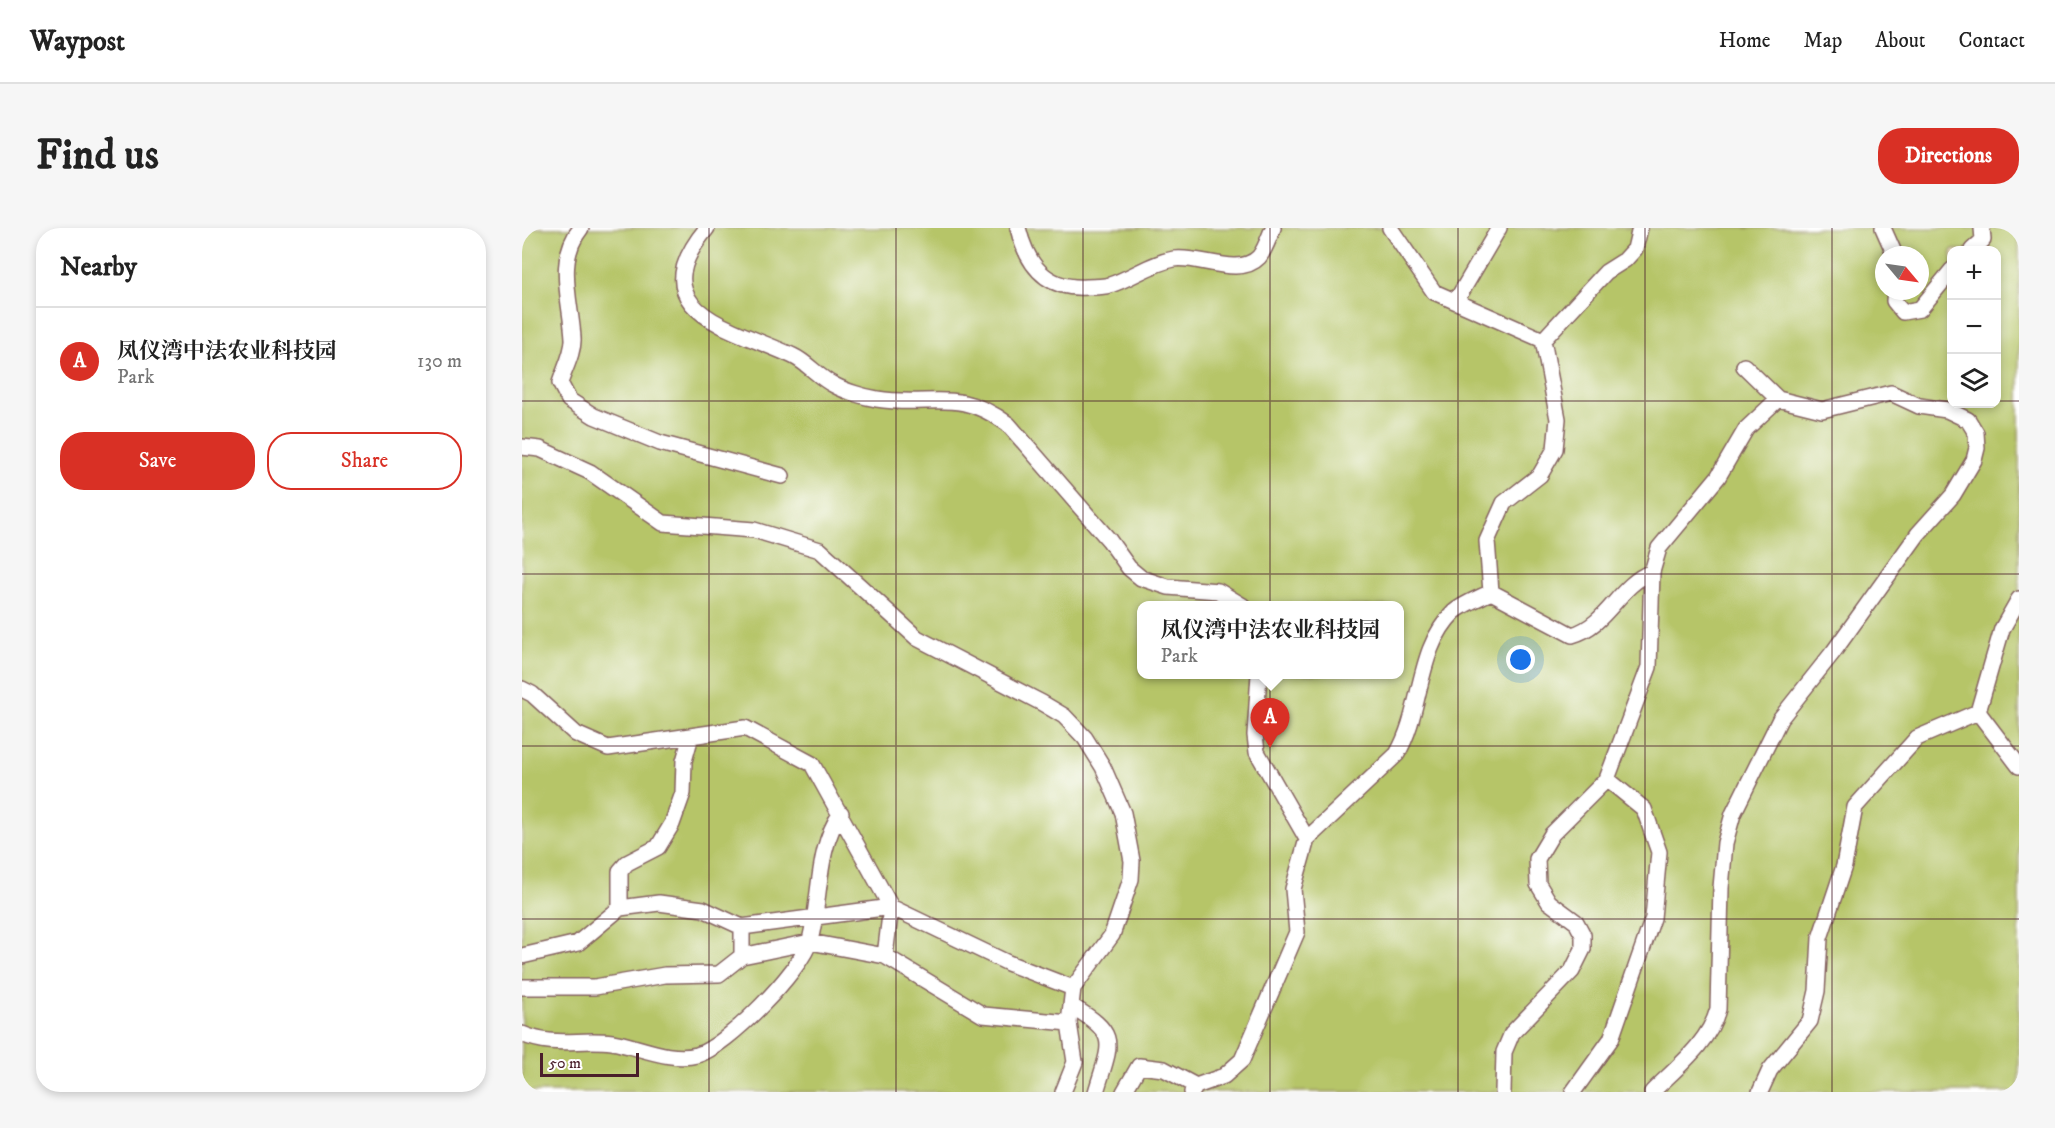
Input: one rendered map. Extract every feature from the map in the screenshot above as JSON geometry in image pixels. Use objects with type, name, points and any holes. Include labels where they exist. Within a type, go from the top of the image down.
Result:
[{"type":"street","points":[[581,228],[571,240],[565,282],[573,340],[560,383],[569,400],[594,416],[660,443],[782,476]]},
{"type":"street","points":[[706,228],[692,246],[684,264],[684,290],[697,312],[732,331],[795,357],[834,386],[877,399],[959,400],[987,409],[1008,424],[1109,540],[1129,568],[1140,578],[1168,587],[1218,591],[1235,601]]},
{"type":"street","points":[[1018,228],[1030,262],[1042,275],[1060,285],[1075,288],[1108,286],[1158,263],[1175,259],[1202,260],[1232,266],[1247,265],[1259,256],[1273,228]]},
{"type":"street","points":[[1390,228],[1434,292],[1543,340]]},
{"type":"street","points":[[1456,302],[1499,228]]},
{"type":"street","points":[[1543,340],[1606,272],[1625,260],[1635,249],[1640,228]]},
{"type":"street","points":[[1883,228],[1891,246]]},
{"type":"street","points":[[1976,246],[1983,240],[1982,228]]},
{"type":"street","points":[[1929,298],[1947,276]]},
{"type":"street","points":[[1894,300],[1903,312],[1920,309],[1927,300]]},
{"type":"street","points":[[1491,592],[1487,541],[1504,503],[1540,475],[1555,449],[1558,419],[1543,340]]},
{"type":"street","points":[[1652,1092],[1706,1037],[1714,1025],[1718,1009],[1721,888],[1725,843],[1733,814],[1780,719],[1834,651],[1918,534],[1953,495],[1974,460],[1977,448],[1976,433],[1968,420],[1947,410],[1919,406],[1891,393],[1822,410],[1778,399],[1744,366]]},
{"type":"street","points":[[1503,1092],[1504,1052],[1512,1033],[1572,971],[1583,949],[1583,935],[1576,922],[1549,902],[1538,884],[1537,859],[1552,834],[1607,779],[1649,667],[1652,572],[1659,548],[1718,477],[1746,429],[1778,399]]},
{"type":"street","points":[[522,447],[540,449],[590,472],[663,523],[754,530],[820,550],[917,638],[1064,716],[1085,738],[1103,767],[1124,813],[1132,861],[1131,879],[1112,935],[1073,988],[1073,1007],[1069,1023],[1075,1062],[1063,1092]]},
{"type":"street","points":[[1491,592],[1572,635],[1593,626],[1636,578],[1652,572]]},
{"type":"street","points":[[1124,1092],[1139,1066],[1164,1068],[1194,1089],[1224,1076],[1242,1060],[1296,932],[1293,889],[1306,839],[1397,754],[1407,736],[1434,636],[1455,611],[1491,592]]},
{"type":"street","points":[[1978,712],[2002,628],[2019,599]]},
{"type":"street","points":[[1258,679],[1255,735],[1257,752],[1306,839]]},
{"type":"street","points":[[522,689],[532,694],[576,734],[608,748],[745,728],[812,764],[891,907],[885,956]]},
{"type":"street","points":[[1978,712],[2019,766]]},
{"type":"street","points":[[1760,1092],[1770,1070],[1810,1021],[1816,991],[1820,938],[1844,866],[1855,807],[1917,738],[1978,712]]},
{"type":"street","points":[[620,908],[620,871],[627,863],[658,847],[672,824],[683,793],[684,761],[691,736]]},
{"type":"street","points":[[1573,1092],[1611,1039],[1653,918],[1659,852],[1644,809],[1607,779]]},
{"type":"street","points":[[522,1034],[542,1042],[610,1042],[668,1055],[696,1055],[716,1046],[795,970],[810,942],[824,860],[834,822],[841,813]]},
{"type":"street","points":[[522,956],[578,943],[620,908],[659,903],[703,909],[742,927],[891,907],[1008,963],[1073,988]]},
{"type":"street","points":[[742,927],[742,956]]},
{"type":"street","points":[[522,987],[596,987],[665,975],[719,974],[742,956],[810,942],[885,956],[983,1015],[1069,1023]]},
{"type":"street","points":[[1073,1007],[1103,1028],[1110,1048],[1096,1092]]},
{"type":"green space","points":[[522,228],[2019,228],[2019,1092],[522,1092]]},
{"type":"place","name":"凤仪湾中法农业科技园","points":[[1270,748]]}]
